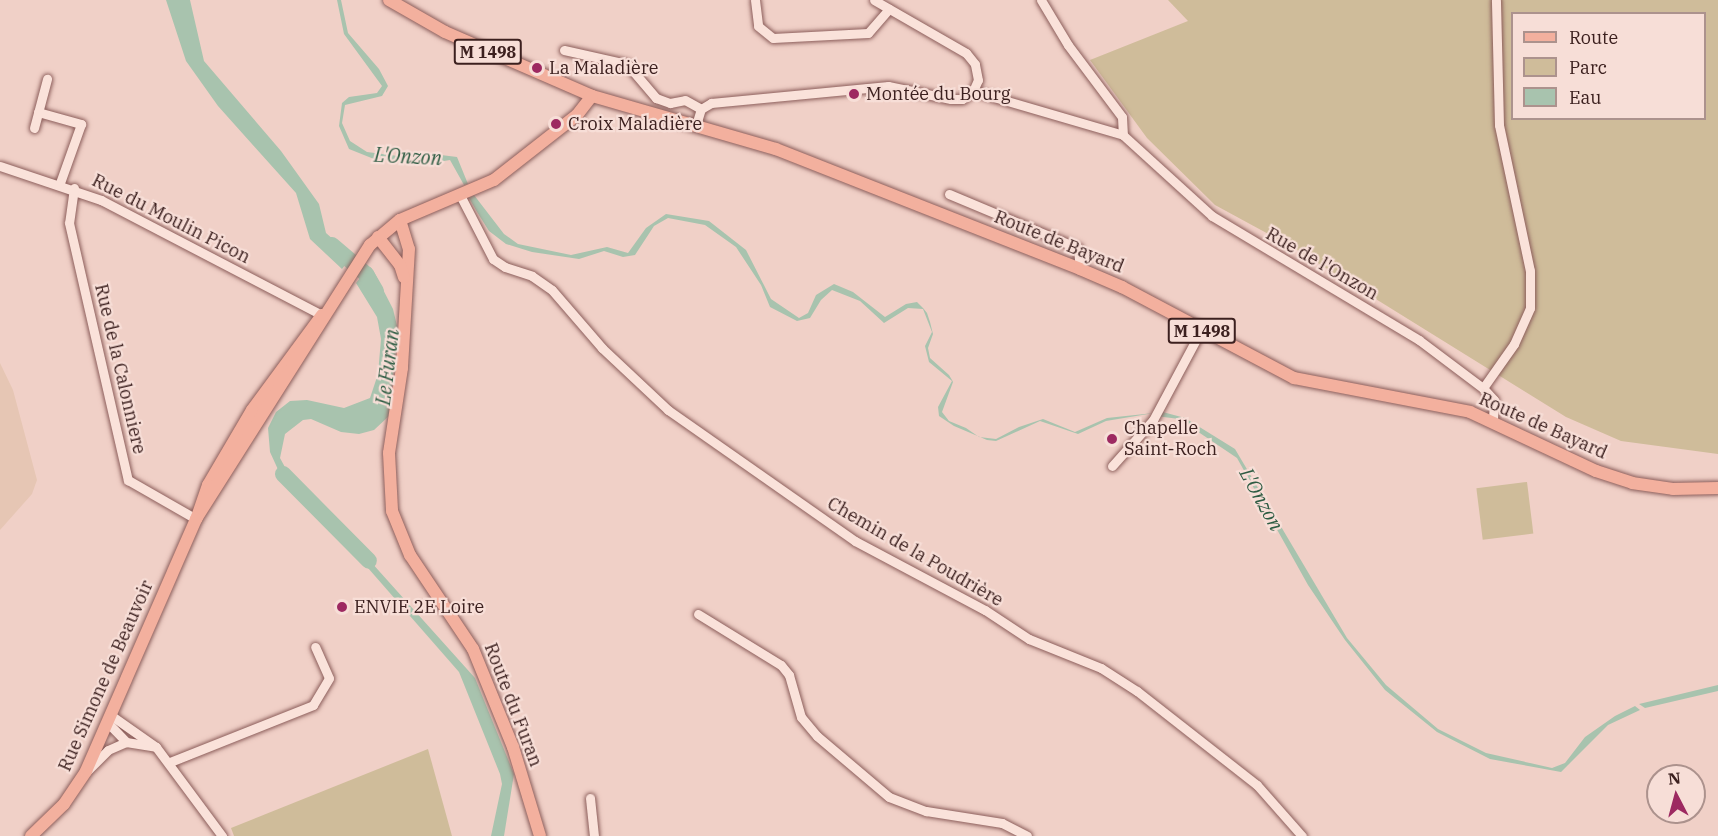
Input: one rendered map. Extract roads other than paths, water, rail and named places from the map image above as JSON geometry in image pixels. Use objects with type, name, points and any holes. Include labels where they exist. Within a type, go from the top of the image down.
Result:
[{"type":"main road","name":"Route de Bayard","points":[[389,0],[445,32],[592,96],[776,149],[1122,286],[1200,330],[1294,378],[1442,404],[1493,421],[1596,471],[1632,483],[1673,489],[1718,488]]},
{"type":"main road","name":"Rue Simone de Beauvoir","points":[[31,836],[64,804],[86,771],[196,519],[208,485],[252,411],[361,257],[378,237],[400,220],[494,180],[525,159],[580,112],[592,96]]},
{"type":"main road","name":"Route du Furan","points":[[400,220],[409,249],[402,368],[389,453],[392,511],[410,555],[473,649],[513,747],[540,836]]},
{"type":"main road","name":"Route du Furan","points":[[378,237],[400,265],[406,284]]},
{"type":"street","points":[[755,0],[758,26],[773,38],[868,33],[889,9]]},
{"type":"street","points":[[696,125],[701,109],[711,102],[888,86],[951,99],[962,99],[973,91],[978,80],[975,64],[966,52],[874,0]]},
{"type":"street","points":[[973,91],[1123,135],[1122,117],[1068,45],[1041,0]]},
{"type":"street","points":[[1493,421],[1494,400],[1483,388],[1514,344],[1530,308],[1530,272],[1498,125],[1496,0]]},
{"type":"street","points":[[564,50],[627,64],[656,98],[670,103],[685,100],[701,109]]},
{"type":"street","points":[[34,128],[47,79]]},
{"type":"street","points":[[38,112],[81,123],[60,183]]},
{"type":"street","name":"Rue de l'Onzon","points":[[1123,135],[1212,216],[1419,340],[1483,388]]},
{"type":"street","name":"Rue du Moulin Picon","points":[[0,166],[74,188],[322,315]]},
{"type":"street","name":"Rue de la Calonniere","points":[[74,188],[69,223],[128,480],[196,519]]},
{"type":"street","points":[[949,194],[1078,248],[1080,269]]},
{"type":"street","name":"Chemin de la Poudrière","points":[[460,195],[493,259],[505,267],[532,276],[552,290],[602,348],[668,410],[855,540],[985,610],[1029,639],[1101,668],[1137,691],[1257,785],[1302,836]]},
{"type":"street","points":[[1112,466],[1153,420],[1200,330]]},
{"type":"street","points":[[698,614],[781,665],[789,675],[801,717],[817,736],[889,797],[926,811],[1002,823],[1027,836]]},
{"type":"street","points":[[170,762],[313,705],[329,678],[315,647]]},
{"type":"street","points":[[108,718],[126,742]]},
{"type":"street","points":[[108,718],[156,747],[170,762],[222,836]]},
{"type":"street","points":[[86,771],[108,750],[126,742],[156,747]]},
{"type":"street","points":[[590,798],[594,836]]},
{"type":"water","points":[[166,0],[190,0],[204,61],[281,151],[319,204],[326,233],[352,256],[342,269],[310,239],[296,193],[218,106],[186,61]]},
{"type":"water","points":[[337,0],[341,0],[348,33],[379,69],[388,86],[382,96],[345,105],[342,123],[350,141],[367,152],[429,160],[441,155],[457,157],[468,184],[464,185],[450,160],[432,163],[374,159],[349,149],[339,126],[342,103],[349,97],[377,93],[382,86],[344,34]]},
{"type":"water","points":[[474,195],[504,234],[518,244],[571,255],[607,247],[628,253],[646,228],[666,214],[709,221],[746,250],[771,299],[799,318],[808,313],[816,295],[834,284],[853,292],[885,317],[906,304],[917,302],[927,313],[933,334],[928,348],[930,358],[949,375],[953,382],[942,412],[949,421],[978,436],[954,426],[939,416],[938,407],[952,381],[929,362],[925,346],[932,332],[923,309],[908,308],[884,323],[860,301],[832,290],[821,300],[810,318],[797,321],[770,307],[761,285],[736,247],[705,225],[668,218],[654,226],[635,255],[623,257],[604,251],[579,259],[532,252],[506,244],[489,231],[469,198]]},
{"type":"water","points":[[366,270],[374,272],[393,309],[398,330],[389,416],[374,430],[359,434],[341,432],[311,419],[303,420],[285,434],[280,458],[299,493],[362,552],[475,678],[514,774],[504,836],[491,836],[502,784],[500,774],[459,672],[347,544],[286,487],[270,452],[268,428],[276,412],[290,401],[307,400],[344,408],[370,398],[378,374],[381,339],[377,317],[356,283]]},
{"type":"water","name":"L'Onzon","points":[[1159,411],[1185,418],[1235,449],[1347,638],[1386,685],[1438,729],[1486,753],[1552,768],[1565,763],[1585,737],[1615,716],[1635,706],[1640,710],[1608,725],[1561,772],[1490,759],[1437,732],[1385,690],[1345,640],[1308,585],[1237,458],[1179,419],[1156,416]]},
{"type":"water","points":[[1154,413],[1106,421],[1078,434],[1040,421],[996,441],[980,437],[996,439],[1019,427],[1043,419],[1075,432],[1107,418]]},
{"type":"water","points":[[1718,685],[1718,691],[1645,708],[1639,704]]},
{"type":"waterway","name":"Le Furan","points":[[332,245],[366,274],[376,291]]},
{"type":"waterway","name":"Le Furan","points":[[283,474],[369,561]]},
{"type":"place","name":"La Maladière","points":[[537,68]]},
{"type":"place","name":"Montée du Bourg","points":[[854,94]]},
{"type":"place","name":"Croix Maladière","points":[[556,124]]},
{"type":"place","name":"Chapelle Saint-Roch","points":[[1112,439]]},
{"type":"place","name":"ENVIE 2E Loire","points":[[342,607]]}]
